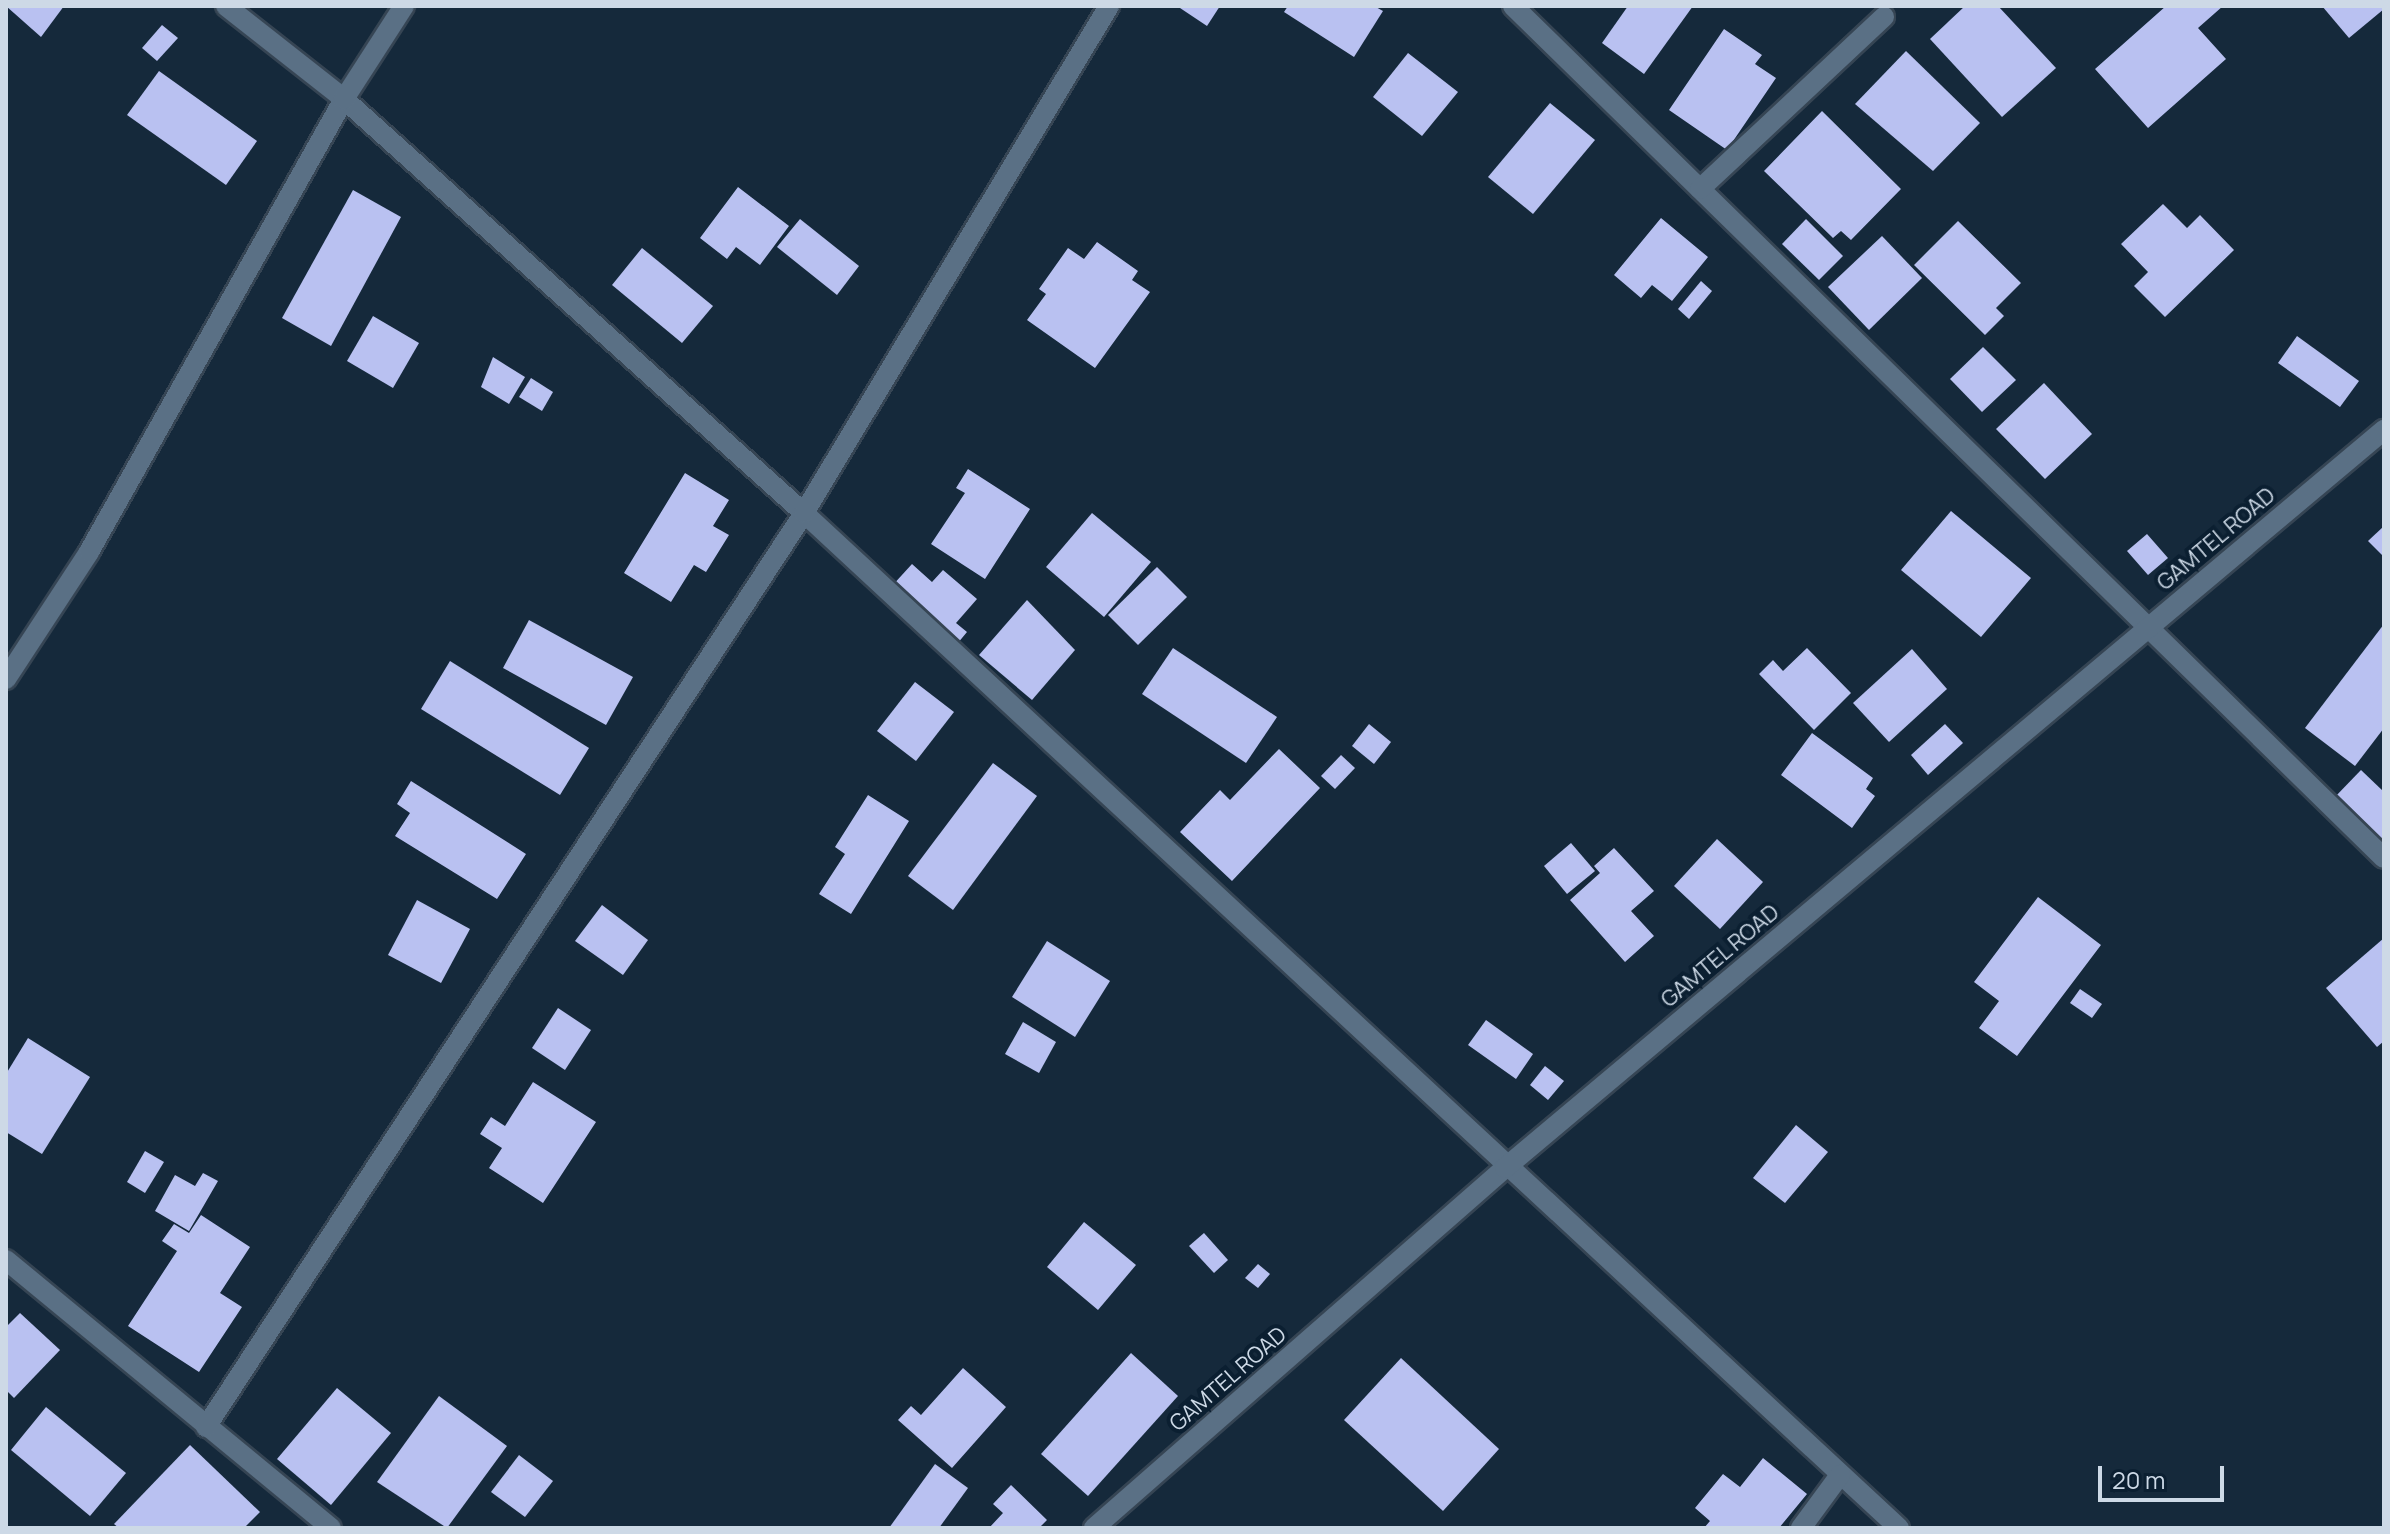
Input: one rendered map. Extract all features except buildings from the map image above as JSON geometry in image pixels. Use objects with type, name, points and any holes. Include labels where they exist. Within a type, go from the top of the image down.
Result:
[{"type":"street","points":[[226,6],[344,99],[804,513],[1505,1168],[1899,1528]]},
{"type":"street","points":[[6,679],[89,552],[344,99],[404,6]]},
{"type":"street","points":[[206,1427],[804,513],[1109,6]]},
{"type":"street","points":[[1513,6],[2384,858]]},
{"type":"street","points":[[1700,189],[1884,17]]},
{"type":"street","name":"GAMTEL ROAD","points":[[1094,1528],[1505,1168],[2384,430]]},
{"type":"street","points":[[6,1260],[331,1528]]},
{"type":"street","points":[[1801,1528],[1840,1475]]}]
